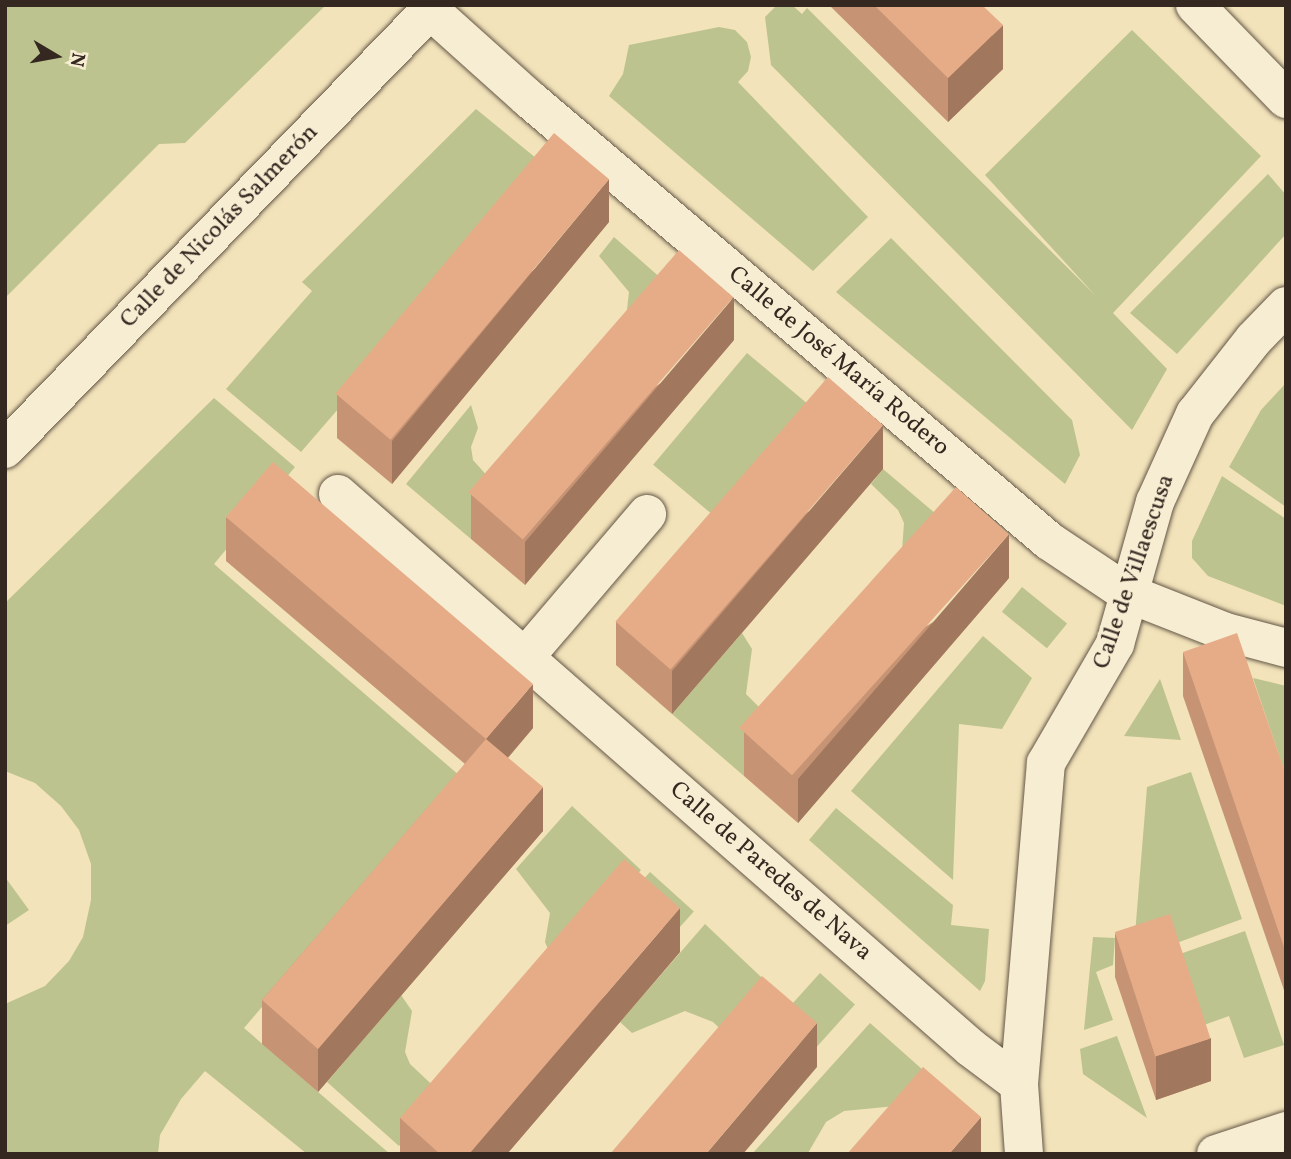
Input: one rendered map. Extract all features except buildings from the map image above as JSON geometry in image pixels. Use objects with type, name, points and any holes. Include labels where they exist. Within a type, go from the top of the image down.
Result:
[{"type":"street","points":[[1195,5],[1286,99]]},
{"type":"street","name":"Calle de Nicolás Salmerón","points":[[5,449],[433,7]]},
{"type":"street","name":"Calle de José María Rodero","points":[[433,7],[538,107],[1049,541],[1127,593],[1226,632],[1286,648]]},
{"type":"street","name":"Calle de Villaescusa","points":[[1024,1154],[1019,1084],[1046,763],[1105,665],[1155,502],[1195,414],[1286,306]]},
{"type":"street","name":"Calle de Paredes de Nava","points":[[338,494],[964,1042],[1019,1084]]},
{"type":"street","points":[[525,657],[647,514]]},
{"type":"street","points":[[1216,1154],[1286,1131]]},
{"type":"green space","points":[[5,5],[326,5],[185,143],[159,144],[5,298]]},
{"type":"green space","points":[[777,5],[792,5],[802,14],[807,8],[1095,295],[985,175],[1132,30],[1261,156],[1113,313],[1167,369],[1132,430],[771,65],[765,17]]},
{"type":"green space","points":[[719,27],[735,30],[747,42],[751,57],[748,71],[738,82],[868,217],[813,271],[609,96],[623,74],[629,45]]},
{"type":"green space","points":[[476,109],[547,167],[301,452],[226,389],[312,291],[302,282]]},
{"type":"green space","points":[[1268,174],[1286,195],[1286,234],[1177,354],[1130,313]]},
{"type":"green space","points":[[614,237],[679,294],[625,327],[629,292],[599,256]]},
{"type":"green space","points":[[891,238],[1072,420],[1080,455],[1065,484],[836,292]]},
{"type":"green space","points":[[747,353],[819,413],[725,525],[653,465]]},
{"type":"green space","points":[[1286,383],[1286,507],[1229,467],[1261,410]]},
{"type":"green space","points":[[214,398],[295,467],[214,564],[460,776],[244,1028],[390,1154],[307,1154],[205,1071],[181,1099],[160,1135],[158,1154],[5,1154],[5,1004],[45,986],[69,961],[83,937],[91,900],[91,864],[79,830],[61,806],[35,783],[5,771],[5,603]]},
{"type":"green space","points":[[471,405],[478,428],[471,447],[473,460],[506,497],[471,539],[406,484]]},
{"type":"green space","points":[[883,469],[956,531],[902,551],[904,523],[898,510],[871,484]]},
{"type":"green space","points":[[1222,476],[1286,519],[1286,606],[1208,576],[1192,558],[1192,541]]},
{"type":"green space","points":[[1022,587],[1067,624],[1047,648],[1002,612]]},
{"type":"green space","points":[[742,633],[752,649],[746,694],[784,732],[744,776],[672,714]]},
{"type":"green space","points":[[983,636],[1032,678],[1002,729],[959,724],[953,880],[851,791]]},
{"type":"green space","points":[[1253,678],[1286,686],[1286,776]]},
{"type":"green space","points":[[1160,679],[1181,740],[1124,736]]},
{"type":"green space","points":[[1191,772],[1242,919],[1133,959],[1147,787]]},
{"type":"green space","points":[[572,806],[641,870],[556,968],[545,942],[550,913],[516,869]]},
{"type":"green space","points":[[836,808],[953,905],[951,925],[989,929],[985,981],[980,991],[809,840]]},
{"type":"green space","points":[[650,872],[694,911],[672,936],[628,897]]},
{"type":"green space","points":[[5,877],[29,910],[5,926]]},
{"type":"green space","points":[[705,924],[775,990],[732,1040],[713,1022],[685,1011],[632,1033],[620,1022]]},
{"type":"green space","points":[[1245,931],[1284,1045],[1244,1058],[1229,1016],[1204,1025],[1180,954]]},
{"type":"green space","points":[[1093,937],[1115,938],[1113,965],[1096,972],[1113,1020],[1084,1030]]},
{"type":"green space","points":[[820,973],[855,1004],[810,1054],[775,1023]]},
{"type":"green space","points":[[401,995],[412,1011],[405,1052],[410,1064],[444,1096],[399,1146],[327,1082]]},
{"type":"green space","points":[[870,1023],[923,1070],[906,1105],[844,1111],[826,1122],[808,1153],[752,1154]]},
{"type":"green space","points":[[1117,1036],[1147,1118],[1083,1074],[1080,1049]]}]
